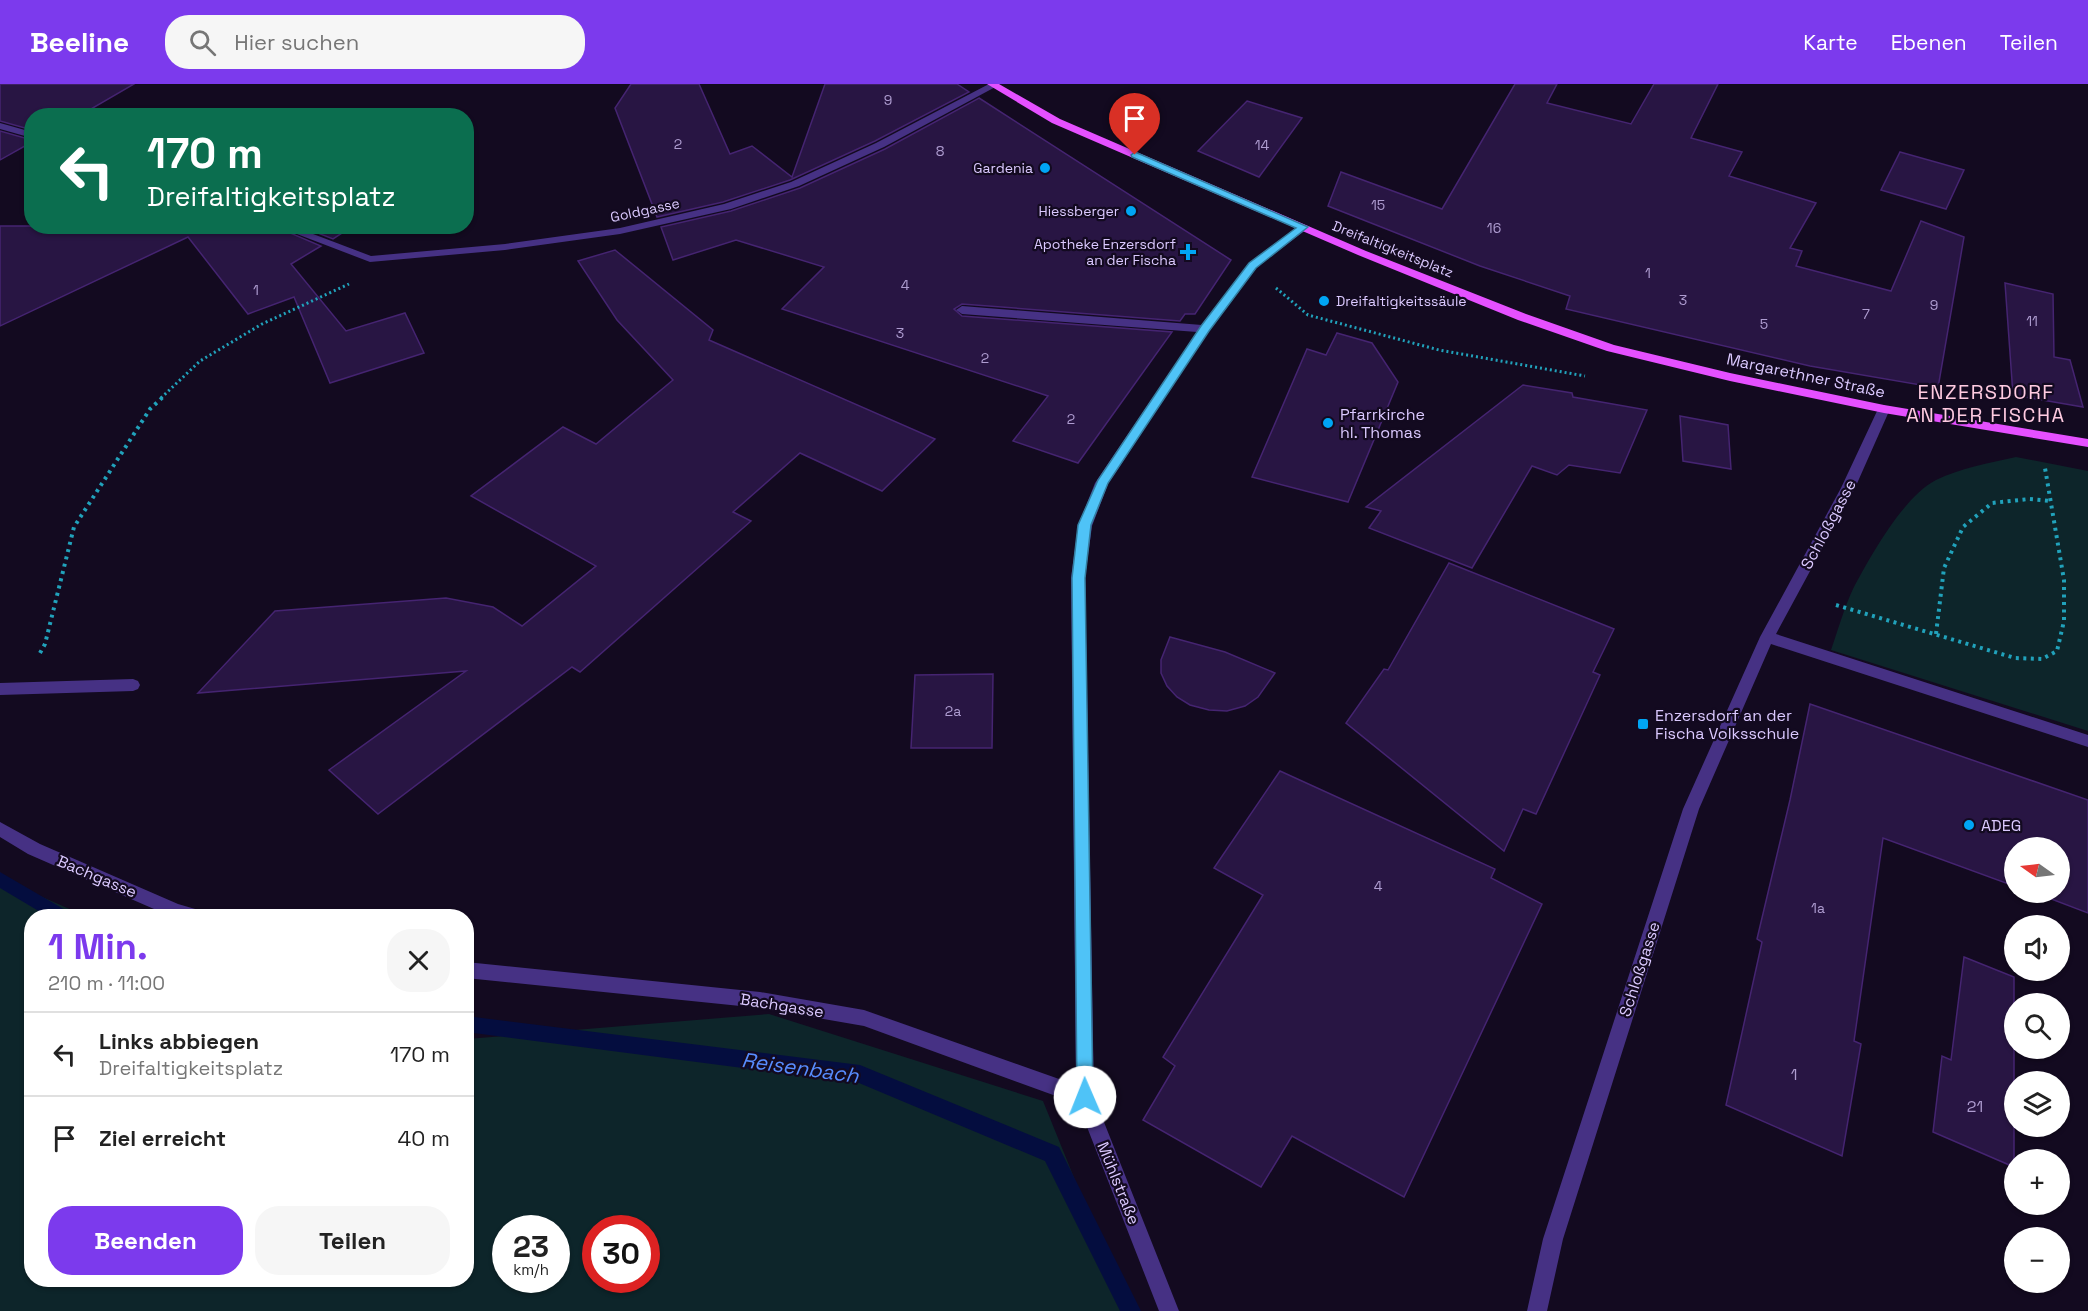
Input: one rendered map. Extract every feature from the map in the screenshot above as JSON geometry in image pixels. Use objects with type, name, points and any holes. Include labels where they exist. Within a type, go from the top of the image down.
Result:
[{"type":"main road","name":"Dreifaltigkeitsplatz","points":[[993,84],[1056,121],[1303,227],[1522,317]]},
{"type":"main road","name":"Margarethner Straße","points":[[1522,317],[1611,348],[1730,377],[1884,409],[2088,443]]},
{"type":"street","name":"Goldgasse","points":[[303,234],[370,259],[505,247],[620,231],[727,207],[795,184],[880,145],[993,84]]},
{"type":"street","points":[[0,126],[24,133]]},
{"type":"street","name":"Mühlstraße","points":[[1169,1311],[1085,1097],[1078,578],[1084,525],[1102,483],[1205,328],[1253,266],[1303,227]]},
{"type":"street","points":[[962,310],[1205,328]]},
{"type":"street","name":"Schloßgasse","points":[[1537,1311],[1553,1239],[1691,809],[1767,637],[1848,488],[1884,409]]},
{"type":"street","points":[[1767,637],[2088,741]]},
{"type":"street","points":[[0,689],[133,685]]},
{"type":"street","name":"Bachgasse","points":[[0,829],[34,849],[174,909]]},
{"type":"street","name":"Bachgasse","points":[[474,971],[760,1000],[864,1018],[1085,1097]]},
{"type":"path","points":[[21,688],[45,644],[74,527],[150,409],[200,361],[262,324],[350,284],[370,259]]},
{"type":"path","points":[[1253,266],[1308,315],[1439,350],[1589,376]]},
{"type":"path","points":[[1836,604],[2015,658],[2042,659],[2057,651],[2064,621],[2064,580],[2045,466]]},
{"type":"path","points":[[1936,633],[1944,568],[1963,527],[1992,503],[2029,499],[2052,501]]},
{"type":"green space","points":[[2016,457],[2088,471],[2088,731],[1831,650],[1853,589],[1868,561],[1888,529],[1912,500],[1936,480],[1955,472]]},
{"type":"green space","points":[[0,878],[69,909],[24,909],[24,1287],[474,1287],[474,1038],[769,1014],[1043,1101],[1128,1311],[0,1311]]},
{"type":"building","points":[[0,84],[134,84],[93,108],[24,108],[24,128],[0,121]]},
{"type":"building","points":[[631,84],[699,84],[730,154],[752,146],[792,177],[825,84],[957,84],[969,92],[875,141],[790,180],[723,202],[657,217],[615,108]]},
{"type":"building","points":[[1515,84],[1557,84],[1547,103],[1631,124],[1654,84],[1718,84],[1691,138],[1742,152],[1729,176],[1816,203],[1790,248],[1802,251],[1796,266],[1891,291],[1921,221],[1964,237],[1938,388],[1810,366],[1566,309],[1570,296],[1480,266],[1328,206],[1341,172],[1442,209]]},
{"type":"building","points":[[979,98],[1231,260],[1195,314],[1185,314],[1180,321],[962,304],[954,309],[962,316],[1172,332],[1078,463],[1013,441],[1048,396],[782,309],[824,267],[736,240],[673,260],[661,227],[731,211],[800,188],[885,149]]},
{"type":"building","points":[[1247,101],[1302,118],[1259,177],[1198,151]]},
{"type":"building","points":[[0,131],[24,138],[24,146],[0,160]]},
{"type":"building","points":[[1900,152],[1964,170],[1946,209],[1881,190]]},
{"type":"building","points":[[0,226],[24,226],[24,234],[293,234],[321,246],[291,264],[346,331],[405,313],[424,353],[330,383],[294,297],[248,314],[188,237],[0,326]]},
{"type":"building","points":[[320,234],[341,234],[333,239]]},
{"type":"building","points":[[615,250],[713,330],[709,340],[935,439],[882,491],[800,453],[733,512],[751,521],[580,672],[572,667],[378,814],[329,770],[466,671],[198,693],[275,611],[446,598],[493,607],[522,626],[596,566],[471,496],[563,427],[596,444],[673,380],[617,320],[578,261]]},
{"type":"building","points":[[2005,283],[2053,294],[2054,357],[2070,360],[2083,407],[2013,395]]},
{"type":"building","name":"Pfarrkirche hl. Thomas","points":[[1337,333],[1372,343],[1398,382],[1348,502],[1252,477],[1307,349],[1326,355]]},
{"type":"building","points":[[1523,385],[1572,393],[1573,397],[1647,410],[1620,473],[1569,465],[1557,475],[1532,466],[1472,568],[1369,528],[1381,511],[1366,507]]},
{"type":"building","points":[[1680,416],[1728,425],[1731,469],[1683,461]]},
{"type":"building","points":[[1449,563],[1614,629],[1593,672],[1600,675],[1536,814],[1523,809],[1504,851],[1346,723],[1384,669],[1388,670]]},
{"type":"building","points":[[1170,637],[1225,652],[1275,673],[1258,697],[1245,706],[1227,711],[1209,710],[1190,705],[1177,697],[1167,686],[1161,673],[1161,660]]},
{"type":"building","points":[[993,674],[992,748],[911,748],[915,675]]},
{"type":"building","points":[[1810,704],[2088,800],[2088,913],[2062,903],[2070,903],[2070,837],[2004,837],[2004,882],[1883,838],[1854,1041],[1861,1044],[1842,1156],[1726,1105],[1762,942],[1757,939]]},
{"type":"building","points":[[1280,771],[1495,869],[1491,878],[1542,904],[1404,1197],[1292,1136],[1261,1187],[1143,1120],[1175,1066],[1163,1057],[1263,895],[1214,868]]},
{"type":"building","points":[[1964,957],[2004,973],[2004,981],[2014,981],[2014,993],[2004,993],[2004,1059],[2014,1059],[2014,1071],[2004,1071],[2004,1137],[2014,1137],[2014,1149],[2004,1149],[2004,1163],[1933,1132],[1942,1056],[1951,1060]]},
{"type":"waterway","name":"Reisenbach","points":[[0,879],[49,909]]},
{"type":"waterway","name":"Reisenbach","points":[[474,1025],[860,1074],[1052,1154],[1131,1311]]},
{"type":"place","name":"Gardenia","points":[[1045,168]]},
{"type":"place","name":"Hiessberger","points":[[1131,211]]},
{"type":"place","name":"Apotheke Enzersdorf an der Fischa","points":[[1188,252]]},
{"type":"place","name":"Dreifaltigkeitssäule","points":[[1324,301]]},
{"type":"place","name":"Pfarrkirche hl. Thomas","points":[[1328,423]]},
{"type":"place","name":"Enzersdorf an der Fischa Volksschule","points":[[1643,724]]},
{"type":"place","name":"ADEG","points":[[1969,825]]},
{"type":"district","name":"ENZERSDORF AN DER FISCHA","points":[[1986,404]]},
{"type":"route","points":[[1085,1097],[1078,578],[1084,525],[1102,483],[1205,328],[1253,266],[1303,227],[1135,155]]}]
